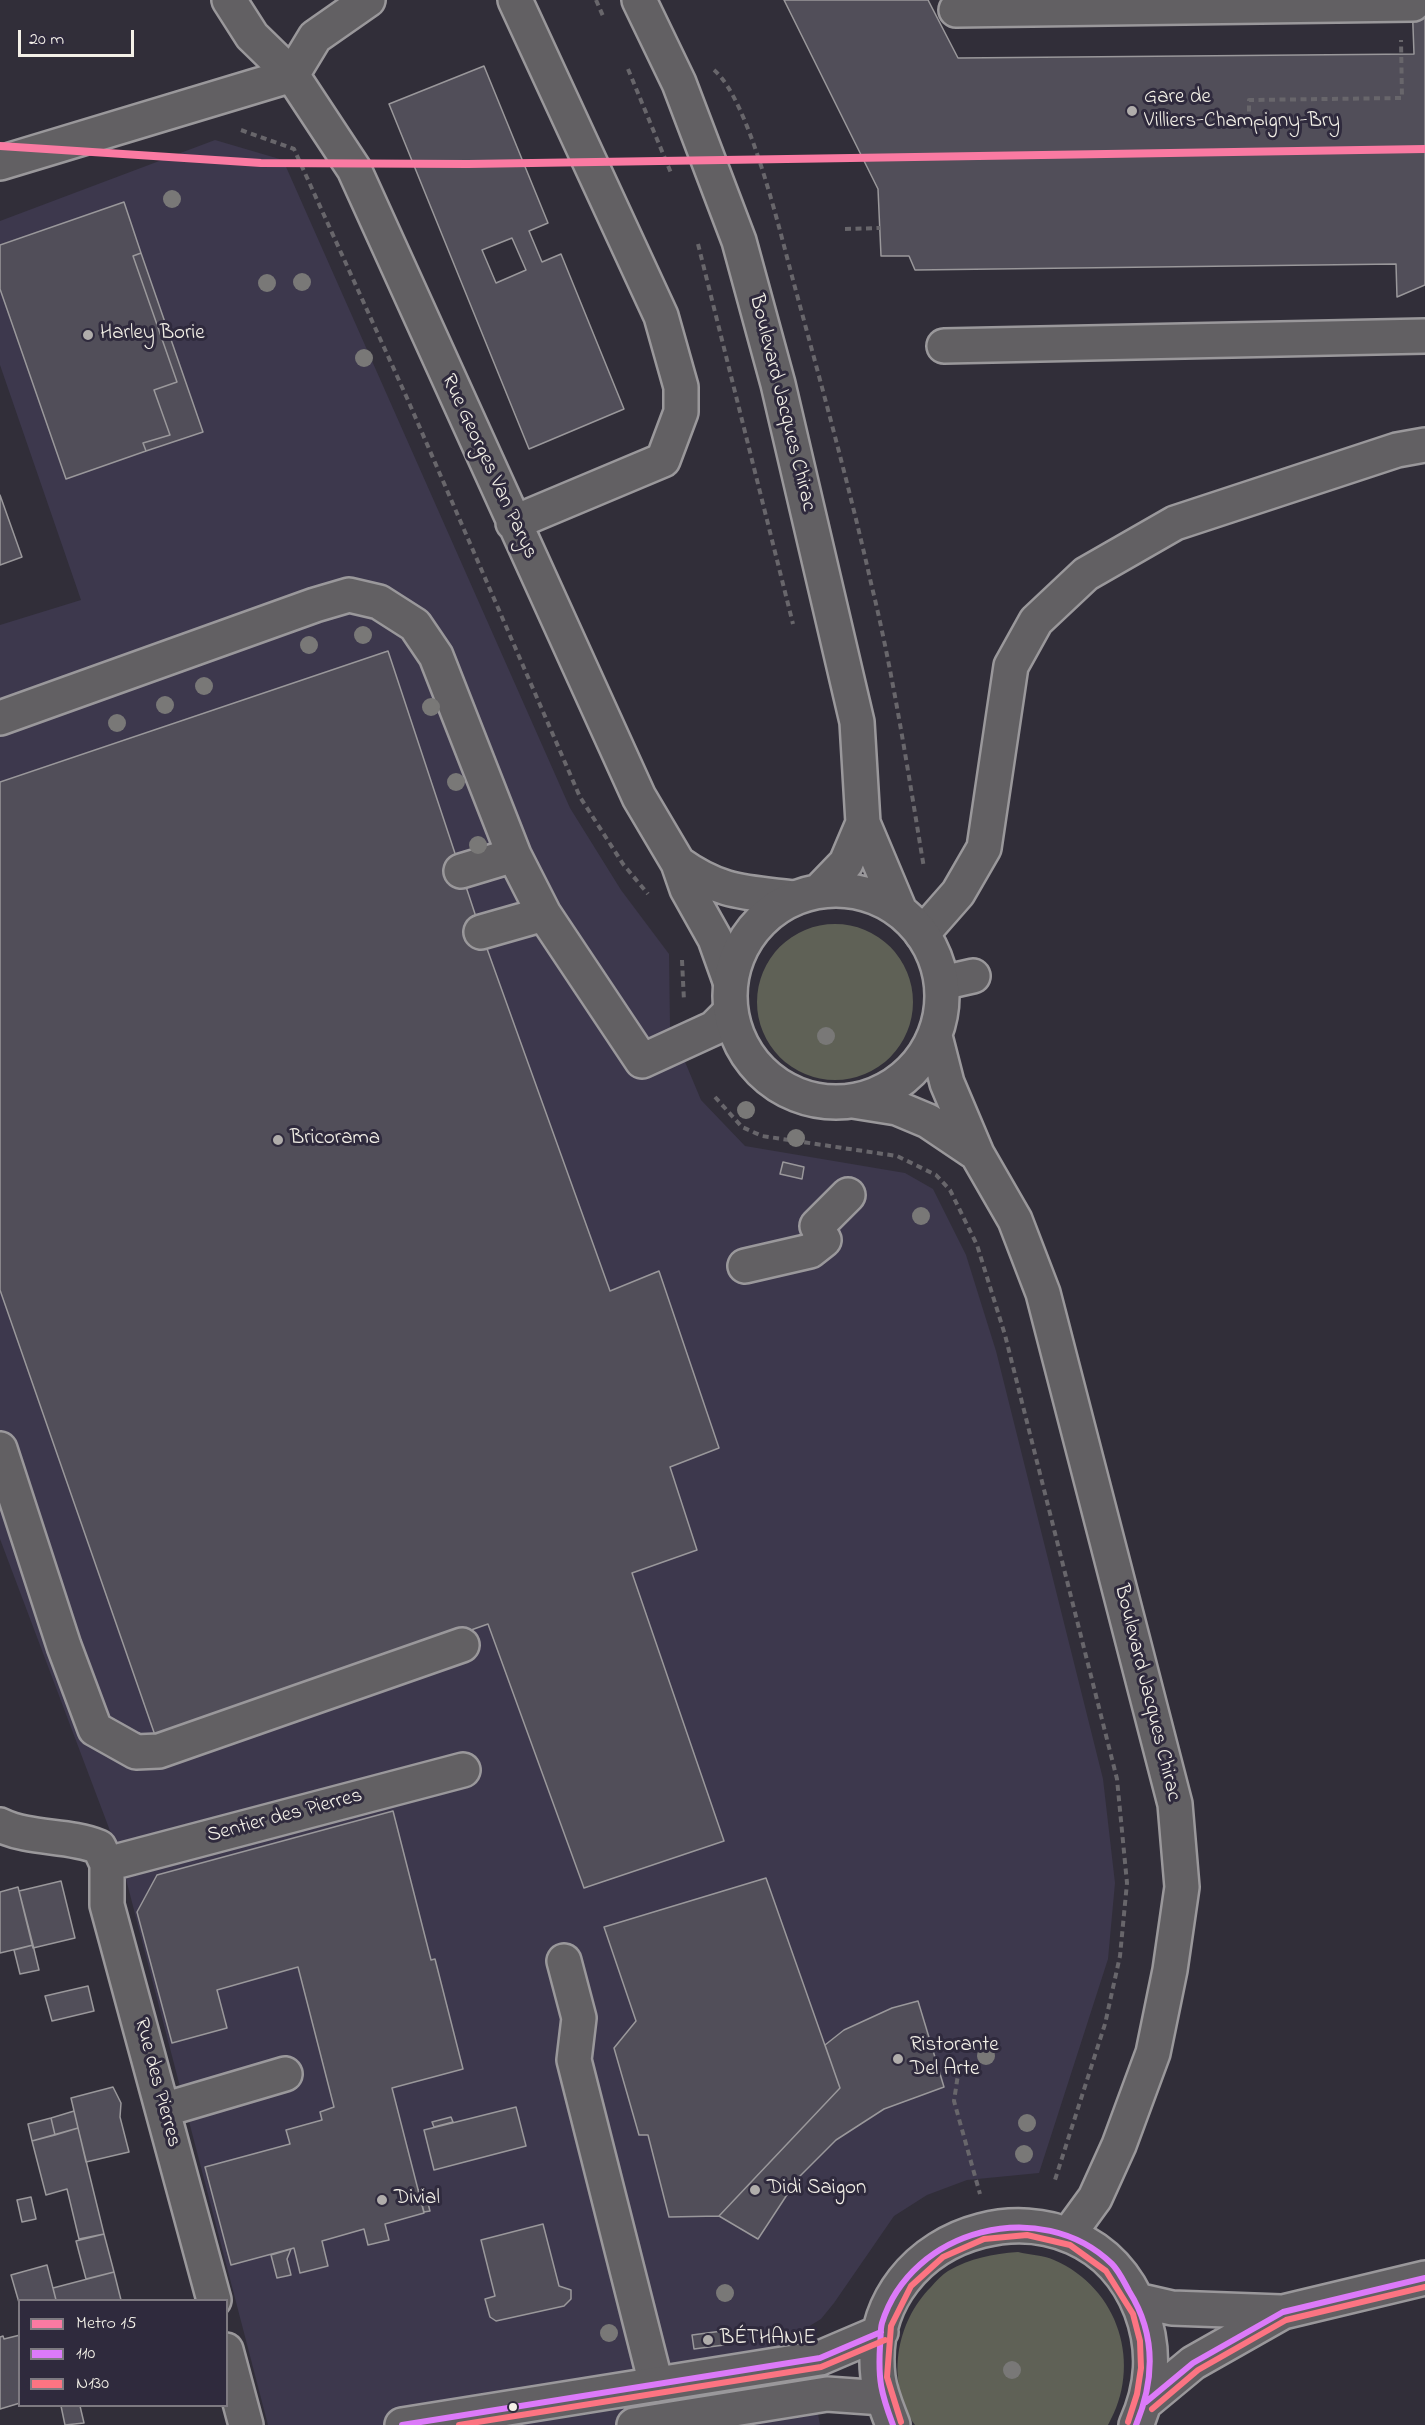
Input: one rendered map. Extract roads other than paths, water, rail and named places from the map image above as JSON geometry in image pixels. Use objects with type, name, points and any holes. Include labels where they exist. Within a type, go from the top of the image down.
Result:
[{"type":"main road","name":"Rue Georges Van Parys","points":[[229,0],[252,36],[292,75],[354,169],[639,797],[678,863],[687,889],[715,939],[730,997]]},
{"type":"main road","points":[[0,163],[292,75],[315,38],[368,0]]},
{"type":"main road","points":[[513,523],[663,460],[681,412],[681,387],[661,316],[515,0]]},
{"type":"main road","name":"Boulevard Jacques Chirac","points":[[639,0],[679,83],[739,241],[778,384],[857,722],[863,823],[911,923],[935,957],[957,979],[942,1010],[935,1036],[921,1060],[902,1079],[879,1094],[853,1101]]},
{"type":"main road","points":[[956,9],[1407,4]]},
{"type":"main road","points":[[944,346],[1425,336]]},
{"type":"main road","points":[[807,895],[855,891],[874,897],[911,923],[958,893],[984,848],[1011,666],[1036,621],[1086,574],[1175,523],[1397,450],[1425,445]]},
{"type":"main road","points":[[0,718],[315,605],[349,595],[379,602],[415,625],[436,656],[514,855],[544,914],[642,1061],[714,1028],[730,997]]},
{"type":"main road","name":"Boulevard Jacques Chirac","points":[[863,823],[846,863],[807,895],[767,915],[747,938],[735,963],[730,997],[740,1043],[752,1062],[785,1090],[805,1098],[826,1102],[853,1101],[897,1108],[928,1121],[977,1154]]},
{"type":"main road","points":[[461,871],[514,855]]},
{"type":"main road","name":"Rue Georges Van Parys","points":[[678,863],[703,881],[730,891],[807,895]]},
{"type":"main road","points":[[481,932],[544,914]]},
{"type":"main road","name":"Boulevard Jacques Chirac","points":[[935,1036],[947,1083],[977,1154],[1015,1220],[1043,1293],[1175,1804],[1182,1887],[1170,1970],[1153,2053],[1119,2145],[1100,2187],[1068,2235]]},
{"type":"main road","points":[[745,1266],[810,1251],[820,1233],[848,1196]]},
{"type":"main road","points":[[0,1449],[64,1646],[95,1729],[136,1752],[159,1751],[462,1645]]},
{"type":"main road","name":"Sentier des Pierres","points":[[106,1864],[463,1770]]},
{"type":"main road","points":[[0,1825],[13,1832],[84,1841],[99,1847],[106,1864]]},
{"type":"main road","name":"Rue des Pierres","points":[[106,1864],[107,1905],[212,2299]]},
{"type":"main road","points":[[564,1961],[579,2018],[574,2060],[656,2384]]},
{"type":"main road","points":[[163,2110],[285,2074]]},
{"type":"main road","points":[[888,2412],[878,2377],[881,2332],[888,2310],[914,2269],[931,2253],[952,2240],[974,2231],[1021,2225],[1068,2235],[1090,2247],[1127,2283],[1137,2300],[1148,2329],[1152,2354],[1151,2379],[1141,2414]]},
{"type":"main road","points":[[1137,2300],[1172,2308],[1282,2312],[1425,2278]]},
{"type":"main road","points":[[1141,2414],[1193,2363],[1282,2312]]},
{"type":"main road","points":[[402,2425],[820,2358],[881,2332]]},
{"type":"main road","points":[[228,2358],[246,2425]]},
{"type":"main road","points":[[634,2425],[827,2394],[888,2412]]},
{"type":"metro line","name":"15","points":[[0,146],[261,163],[468,164],[1425,149]]},
{"type":"place","name":"Gare de Villiers-Champigny-Bry","points":[[1132,111]]},
{"type":"place","name":"Harley Borie","points":[[88,335]]},
{"type":"place","name":"Bricorama","points":[[278,1140]]},
{"type":"place","name":"Ristorante Del Arte","points":[[898,2059]]},
{"type":"place","name":"Didi Saigon","points":[[755,2190]]},
{"type":"place","name":"Divial","points":[[382,2200]]},
{"type":"place","name":"BÉTHANIE","points":[[708,2340]]}]
